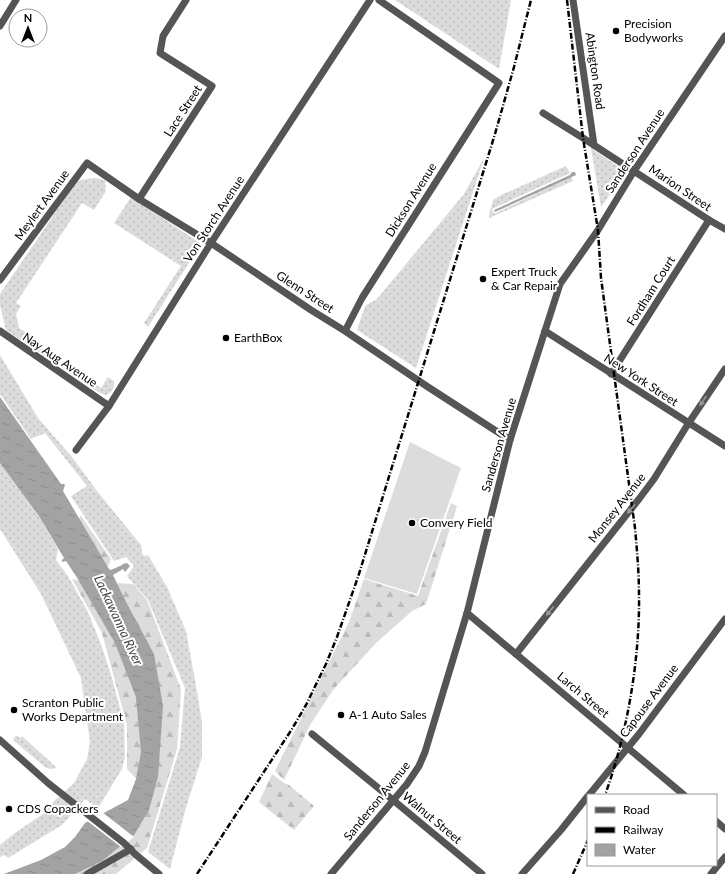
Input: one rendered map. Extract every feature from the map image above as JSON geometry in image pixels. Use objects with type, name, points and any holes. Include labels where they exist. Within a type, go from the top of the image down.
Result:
[{"type":"street","points":[[0,26],[16,0]]},
{"type":"street","name":"Lace Street","points":[[139,199],[212,86],[160,53],[163,36],[186,0]]},
{"type":"street","name":"Von Storch Avenue","points":[[76,450],[108,406],[211,243],[370,0]]},
{"type":"street","name":"Dickson Avenue","points":[[346,331],[362,298],[499,83],[379,0]]},
{"type":"street","name":"Abington Road","points":[[573,0],[594,145]]},
{"type":"street","name":"Sanderson Avenue","points":[[331,874],[415,774],[425,752],[467,613],[510,440],[560,284],[598,230],[634,171],[725,36]]},
{"type":"street","name":"Marion Street","points":[[543,114],[725,229]]},
{"type":"street","name":"Glenn Street","points":[[87,163],[139,199],[211,243],[310,310],[346,331],[428,387],[510,440]]},
{"type":"street","name":"Meylert Avenue","points":[[0,280],[87,163]]},
{"type":"street","name":"Fordham Court","points":[[611,374],[709,220]]},
{"type":"street","name":"Nay Aug Avenue","points":[[0,331],[108,406]]},
{"type":"street","name":"New York Street","points":[[545,331],[688,424],[725,446]]},
{"type":"street","name":"Monsey Avenue","points":[[516,654],[654,479],[688,424],[725,369]]},
{"type":"street","name":"Larch Street","points":[[467,613],[683,794]]},
{"type":"street","name":"Capouse Avenue","points":[[589,794],[628,748],[725,619]]},
{"type":"street","name":"Walnut Street","points":[[312,734],[482,874]]},
{"type":"street","points":[[0,740],[48,783],[124,843],[159,874]]},
{"type":"street","name":"Capouse Avenue","points":[[522,874],[561,830],[587,796]]},
{"type":"street","points":[[717,822],[725,829]]},
{"type":"street","points":[[87,874],[131,849]]},
{"type":"street","points":[[711,874],[725,857]]},
{"type":"green space","points":[[395,0],[511,0],[499,69]]},
{"type":"green space","points":[[591,148],[626,172],[601,207]]},
{"type":"green space","points":[[484,158],[416,368],[357,330],[365,306],[377,299],[464,194]]},
{"type":"green space","points":[[566,166],[570,173],[492,209],[494,214],[571,177],[573,181],[489,218],[493,200]]},
{"type":"green space","points":[[94,178],[105,180],[106,191],[94,210],[82,203],[16,303],[21,306],[16,314],[19,328],[26,332],[23,337],[101,388],[108,377],[114,381],[113,390],[106,395],[100,393],[6,330],[0,305],[0,294],[74,185],[80,180]]},
{"type":"green space","points":[[131,197],[201,244],[148,327],[144,323],[181,266],[114,223]]},
{"type":"green space","points":[[0,355],[38,418],[72,457],[97,491],[141,545],[143,554],[145,556],[148,555],[167,587],[186,631],[202,722],[202,757],[185,811],[170,869],[148,852],[180,747],[185,688],[148,600],[127,576],[134,566],[126,557],[114,561],[71,496],[87,486],[45,433],[31,439],[0,394]]},
{"type":"green space","name":"Convery Field","points":[[410,442],[461,468],[417,594],[364,578]]},
{"type":"green space","points":[[0,463],[39,516],[58,549],[56,560],[68,576],[88,612],[102,647],[124,723],[125,757],[122,769],[98,808],[85,799],[62,825],[8,858],[5,855],[0,857],[0,845],[43,814],[55,800],[74,783],[87,759],[90,742],[81,678],[41,594],[0,529]]},
{"type":"green space","points":[[451,503],[457,506],[426,604],[412,611],[375,644],[333,690],[310,725],[284,780],[275,771],[349,622],[364,579],[418,596]]},
{"type":"green space","points":[[81,516],[111,559],[108,567],[76,522]]},
{"type":"green space","points":[[72,579],[80,581],[133,584],[147,600],[181,689],[177,749],[147,848],[116,874],[66,874],[145,788],[127,769],[127,725],[102,633]]},
{"type":"green space","points":[[16,735],[20,738],[22,736],[57,768],[50,769],[45,767],[13,740]]},
{"type":"green space","points":[[272,774],[289,785],[314,806],[294,830],[259,802]]},
{"type":"water","points":[[572,172],[575,172],[576,175],[495,212],[494,210],[570,175]]},
{"type":"water","name":"Lackawanna River","points":[[0,397],[61,484],[65,485],[63,491],[109,569],[111,570],[127,563],[130,566],[125,572],[123,569],[113,575],[154,654],[163,706],[158,777],[149,810],[134,835],[102,861],[75,874],[4,874],[41,860],[65,847],[75,837],[85,823],[128,800],[136,779],[141,752],[136,697],[115,643],[76,576],[66,561],[62,562],[64,558],[39,516],[0,463]]},
{"type":"pier","points":[[102,812],[134,837],[121,847],[86,820]]},
{"type":"railway","points":[[197,874],[292,729],[306,705],[337,637],[358,577],[495,134],[531,0]]},
{"type":"railway","points":[[567,0],[583,138],[598,230],[601,278],[635,528],[638,570],[639,620],[631,696],[620,747],[605,794]]},
{"type":"railway","points":[[573,874],[587,842]]},
{"type":"place","name":"Precision Bodyworks","points":[[616,31]]},
{"type":"place","name":"Expert Truck & Car Repair","points":[[483,279]]},
{"type":"place","name":"EarthBox","points":[[226,338]]},
{"type":"place","name":"Convery Field","points":[[412,523]]},
{"type":"place","name":"Scranton Public Works Department","points":[[14,710]]},
{"type":"place","name":"A-1 Auto Sales","points":[[341,715]]},
{"type":"place","name":"CDS Copackers","points":[[9,809]]}]
